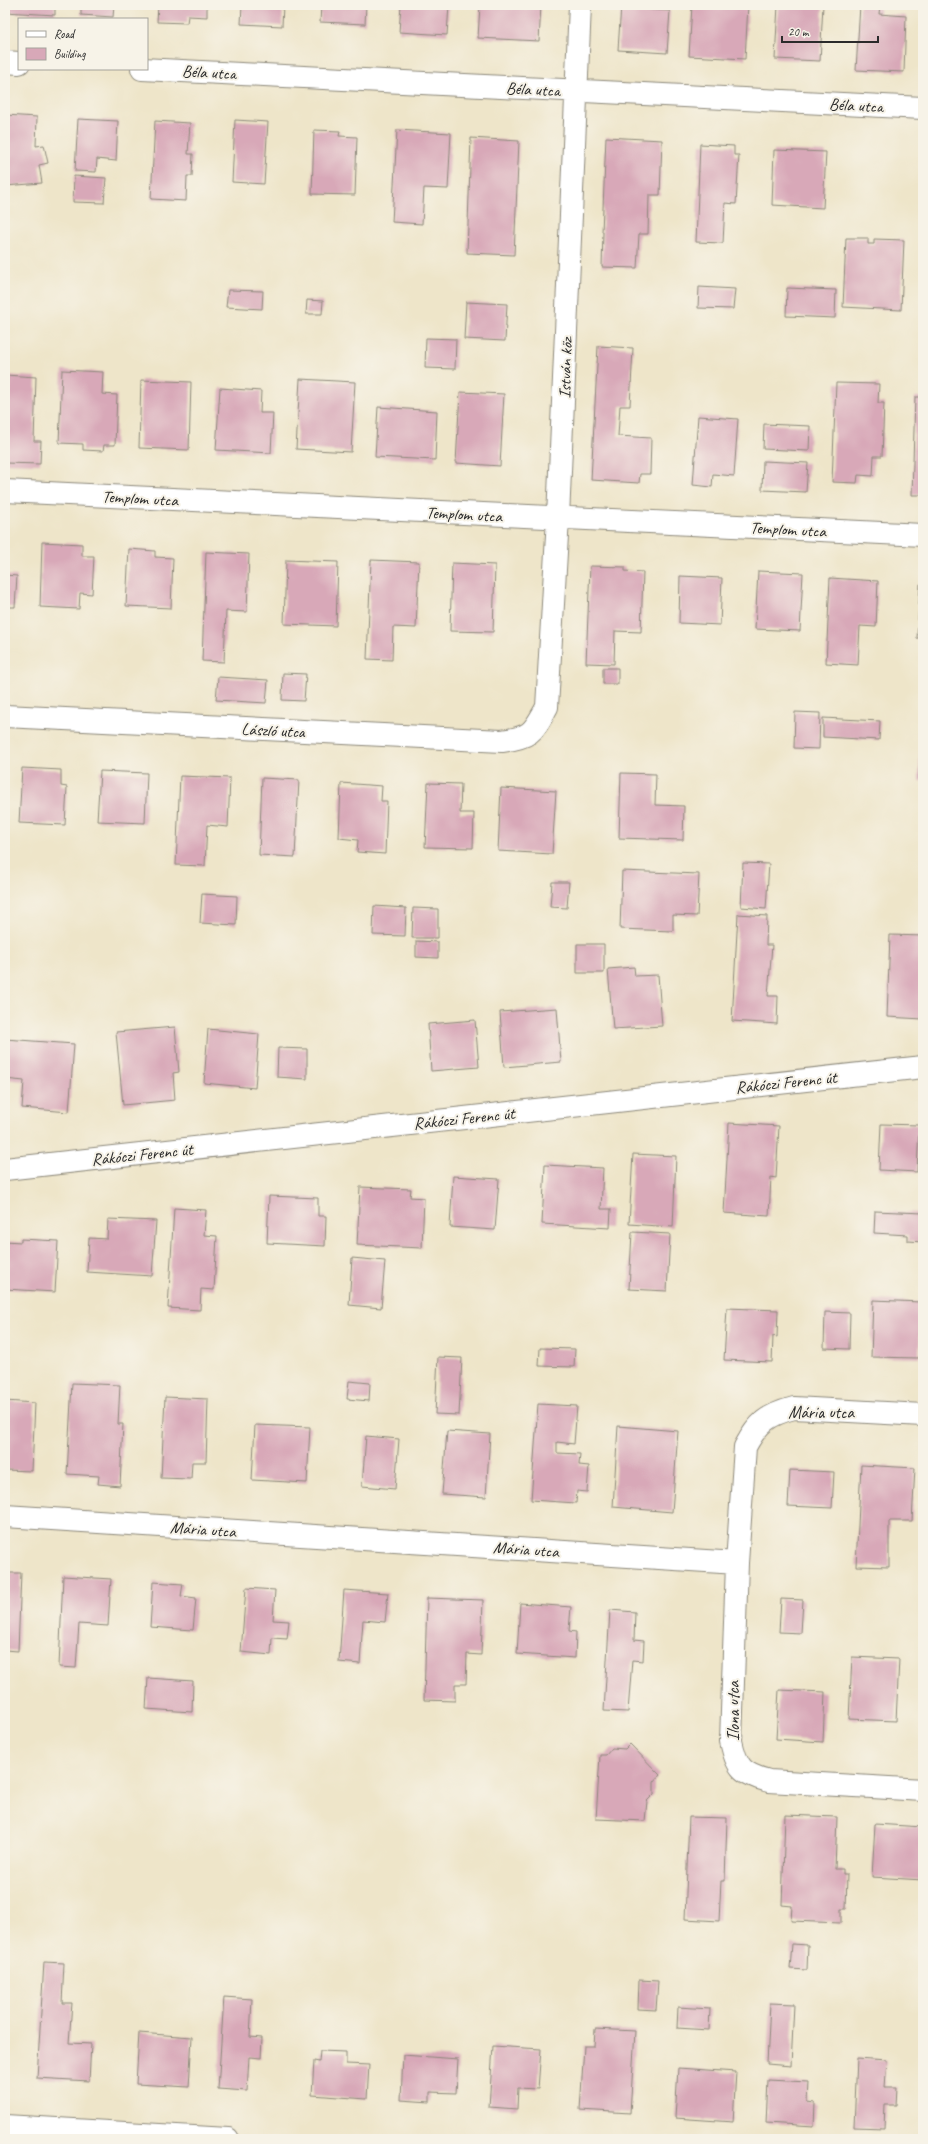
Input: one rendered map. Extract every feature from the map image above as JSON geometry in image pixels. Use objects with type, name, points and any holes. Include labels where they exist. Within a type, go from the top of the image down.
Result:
[{"type":"street","name":"István köz","points":[[536,727],[547,707],[558,518],[580,5]]},
{"type":"street","points":[[5,62],[18,63]]},
{"type":"street","name":"Béla utca","points":[[148,69],[923,108]]},
{"type":"street","name":"Templom utca","points":[[5,492],[923,535]]},
{"type":"street","name":"László utca","points":[[5,716],[502,741],[523,739],[536,727]]},
{"type":"street","name":"Rákóczi Ferenc út","points":[[5,1169],[923,1067]]},
{"type":"street","name":"Mária utca","points":[[5,1516],[737,1563],[745,1447],[754,1430],[766,1419],[777,1412],[794,1408],[923,1415]]},
{"type":"street","name":"Ilona utca","points":[[737,1563],[731,1741],[740,1766],[751,1776],[769,1781],[923,1790]]},
{"type":"street","points":[[5,2126],[228,2139]]},
{"type":"building","points":[[5,5],[55,5],[55,15],[5,12]]},
{"type":"building","points":[[81,5],[114,5],[113,17],[81,15]]},
{"type":"building","points":[[158,5],[207,5],[207,17],[188,16],[187,23],[157,22]]},
{"type":"building","points":[[242,5],[283,5],[282,26],[241,24]]},
{"type":"building","points":[[321,5],[366,5],[365,24],[320,22]]},
{"type":"building","points":[[401,5],[449,5],[447,35],[399,32]]},
{"type":"building","points":[[480,5],[541,5],[539,41],[478,38]]},
{"type":"building","points":[[621,5],[639,5],[639,9],[670,11],[667,53],[618,50]]},
{"type":"building","points":[[692,5],[748,5],[745,59],[689,56]]},
{"type":"building","points":[[778,5],[823,5],[820,61],[775,59]]},
{"type":"building","points":[[860,5],[880,5],[879,14],[906,16],[904,72],[856,70]]},
{"type":"building","points":[[5,115],[37,117],[36,146],[44,145],[48,163],[39,165],[42,183],[5,186]]},
{"type":"building","points":[[78,119],[118,121],[116,161],[97,159],[96,172],[75,171]]},
{"type":"building","points":[[235,120],[268,122],[264,184],[232,182]]},
{"type":"building","points":[[155,121],[190,123],[188,154],[193,154],[192,176],[187,176],[186,201],[151,199]]},
{"type":"building","points":[[314,130],[340,131],[339,136],[357,137],[355,195],[312,194]]},
{"type":"building","points":[[397,130],[451,133],[448,189],[424,188],[422,224],[392,222]]},
{"type":"building","points":[[606,137],[662,140],[660,195],[649,195],[648,234],[639,234],[637,268],[602,267]]},
{"type":"building","points":[[471,138],[519,141],[514,255],[467,253]]},
{"type":"building","points":[[700,144],[734,146],[734,155],[739,155],[736,204],[725,203],[723,243],[696,242]]},
{"type":"building","points":[[774,150],[826,152],[823,208],[772,205]]},
{"type":"building","points":[[74,176],[106,178],[104,203],[73,202]]},
{"type":"building","points":[[846,238],[868,238],[868,244],[874,244],[874,239],[904,240],[901,310],[843,307]]},
{"type":"building","points":[[699,287],[735,289],[733,309],[698,308]]},
{"type":"building","points":[[787,288],[836,290],[835,318],[786,316]]},
{"type":"building","points":[[228,290],[263,291],[262,309],[226,307]]},
{"type":"building","points":[[307,300],[323,301],[322,314],[306,314]]},
{"type":"building","points":[[466,302],[507,304],[505,341],[464,339]]},
{"type":"building","points":[[426,338],[456,339],[455,369],[425,368]]},
{"type":"building","points":[[598,346],[633,348],[630,406],[620,406],[618,436],[651,438],[650,474],[640,474],[639,483],[591,480]]},
{"type":"building","points":[[62,370],[103,372],[102,394],[117,395],[115,445],[104,445],[103,451],[83,450],[83,444],[59,443]]},
{"type":"building","points":[[5,375],[36,377],[34,441],[41,441],[40,464],[5,463]]},
{"type":"building","points":[[300,379],[355,382],[351,452],[296,449]]},
{"type":"building","points":[[141,380],[191,382],[189,450],[139,448]]},
{"type":"building","points":[[836,383],[879,384],[878,403],[884,403],[882,456],[874,456],[873,476],[858,475],[857,483],[832,482]]},
{"type":"building","points":[[220,388],[261,391],[260,413],[273,413],[271,453],[216,450]]},
{"type":"building","points":[[460,392],[504,394],[500,466],[456,463]]},
{"type":"building","points":[[915,397],[923,397],[923,495],[912,495]]},
{"type":"building","points":[[378,407],[437,411],[435,460],[375,457]]},
{"type":"building","points":[[698,416],[738,419],[734,476],[713,474],[712,487],[693,485]]},
{"type":"building","points":[[764,424],[810,426],[809,451],[763,449]]},
{"type":"building","points":[[763,461],[808,463],[806,492],[762,490]]},
{"type":"building","points":[[42,542],[82,544],[82,556],[94,556],[92,594],[80,593],[79,609],[40,607]]},
{"type":"building","points":[[129,549],[155,551],[155,557],[173,558],[171,608],[126,606]]},
{"type":"building","points":[[206,552],[249,554],[247,612],[226,611],[224,662],[202,661]]},
{"type":"building","points":[[286,560],[338,562],[336,626],[284,624]]},
{"type":"building","points":[[371,560],[419,562],[416,628],[393,627],[392,660],[367,659]]},
{"type":"building","points":[[452,563],[495,565],[493,632],[450,631]]},
{"type":"building","points":[[590,566],[625,567],[625,571],[643,572],[641,632],[615,631],[614,664],[586,663]]},
{"type":"building","points":[[758,571],[803,573],[800,631],[755,629]]},
{"type":"building","points":[[5,575],[17,576],[15,607],[5,607]]},
{"type":"building","points":[[680,576],[722,578],[720,625],[679,623]]},
{"type":"building","points":[[830,578],[878,581],[876,627],[860,626],[858,665],[826,663]]},
{"type":"building","points":[[920,584],[923,584],[923,639],[917,638]]},
{"type":"building","points":[[603,668],[618,668],[618,684],[603,684]]},
{"type":"building","points":[[283,673],[306,674],[304,701],[282,700]]},
{"type":"building","points":[[218,677],[268,680],[266,703],[216,700]]},
{"type":"building","points":[[795,712],[820,713],[819,749],[794,748]]},
{"type":"building","points":[[823,718],[880,721],[879,740],[823,737]]},
{"type":"building","points":[[920,746],[923,747],[923,781],[919,781]]},
{"type":"building","points":[[22,768],[61,770],[61,786],[67,787],[65,825],[19,823]]},
{"type":"building","points":[[100,771],[147,773],[145,823],[97,821]]},
{"type":"building","points":[[621,773],[656,774],[655,805],[684,806],[683,840],[619,838]]},
{"type":"building","points":[[180,776],[230,778],[228,827],[207,825],[205,866],[176,865]]},
{"type":"building","points":[[262,778],[299,780],[295,857],[259,855]]},
{"type":"building","points":[[341,783],[382,786],[381,801],[387,801],[385,854],[357,852],[358,840],[339,838]]},
{"type":"building","points":[[428,783],[461,784],[460,813],[474,813],[473,848],[425,847]]},
{"type":"building","points":[[501,788],[556,791],[552,854],[498,851]]},
{"type":"building","points":[[743,863],[769,864],[766,909],[741,907]]},
{"type":"building","points":[[622,871],[699,874],[697,916],[673,915],[673,931],[620,929]]},
{"type":"building","points":[[552,882],[569,882],[567,908],[550,907]]},
{"type":"building","points":[[202,894],[237,896],[236,925],[200,923]]},
{"type":"building","points":[[374,906],[406,908],[405,936],[373,935]]},
{"type":"building","points":[[413,908],[438,909],[438,938],[412,938]]},
{"type":"building","points":[[738,914],[767,916],[766,945],[772,945],[768,996],[778,996],[777,1024],[732,1021]]},
{"type":"building","points":[[890,935],[923,936],[923,1019],[887,1017]]},
{"type":"building","points":[[416,941],[438,942],[438,958],[416,957]]},
{"type":"building","points":[[577,944],[604,944],[604,973],[577,973]]},
{"type":"building","points":[[634,967],[635,976],[658,975],[662,1026],[613,1029],[608,969]]},
{"type":"building","points":[[557,1008],[561,1062],[504,1067],[500,1012]]},
{"type":"building","points":[[475,1020],[479,1067],[431,1071],[428,1024]]},
{"type":"building","points":[[175,1027],[179,1072],[173,1073],[175,1100],[123,1105],[116,1032]]},
{"type":"building","points":[[208,1029],[259,1034],[255,1088],[204,1083]]},
{"type":"building","points":[[5,1039],[74,1044],[69,1112],[22,1108],[24,1081],[5,1079]]},
{"type":"building","points":[[278,1048],[307,1049],[307,1079],[277,1077]]},
{"type":"building","points":[[729,1123],[779,1126],[776,1178],[771,1177],[769,1216],[724,1213]]},
{"type":"building","points":[[881,1124],[919,1125],[917,1172],[879,1170]]},
{"type":"building","points":[[633,1154],[676,1156],[673,1227],[629,1224]]},
{"type":"building","points":[[545,1165],[603,1168],[601,1209],[611,1209],[610,1228],[542,1224]]},
{"type":"building","points":[[453,1176],[499,1179],[495,1230],[450,1227]]},
{"type":"building","points":[[360,1187],[411,1189],[410,1197],[424,1198],[422,1248],[357,1245]]},
{"type":"building","points":[[269,1196],[318,1198],[318,1216],[326,1216],[325,1246],[267,1243]]},
{"type":"building","points":[[174,1208],[206,1210],[204,1235],[217,1236],[214,1290],[201,1289],[200,1310],[168,1308]]},
{"type":"building","points":[[875,1211],[923,1213],[923,1242],[908,1241],[908,1235],[874,1233]]},
{"type":"building","points":[[108,1219],[156,1221],[152,1276],[87,1272],[89,1238],[107,1239]]},
{"type":"building","points":[[632,1232],[670,1234],[667,1291],[629,1289]]},
{"type":"building","points":[[21,1239],[58,1241],[55,1292],[5,1289],[5,1241],[21,1242]]},
{"type":"building","points":[[352,1258],[385,1261],[381,1308],[349,1305]]},
{"type":"building","points":[[873,1300],[921,1302],[919,1358],[871,1357]]},
{"type":"building","points":[[727,1308],[778,1310],[777,1337],[773,1336],[772,1362],[724,1360]]},
{"type":"building","points":[[825,1312],[850,1313],[849,1349],[824,1348]]},
{"type":"building","points":[[540,1348],[575,1349],[574,1367],[539,1366]]},
{"type":"building","points":[[438,1357],[462,1358],[459,1415],[435,1414]]},
{"type":"building","points":[[349,1381],[370,1383],[369,1401],[347,1399]]},
{"type":"building","points":[[72,1383],[120,1385],[118,1424],[123,1424],[120,1486],[98,1484],[99,1476],[67,1474]]},
{"type":"building","points":[[165,1397],[208,1399],[206,1462],[192,1462],[191,1479],[161,1478]]},
{"type":"building","points":[[5,1401],[35,1403],[32,1471],[5,1470]]},
{"type":"building","points":[[538,1404],[577,1406],[574,1444],[557,1442],[557,1453],[580,1454],[579,1465],[589,1466],[587,1492],[577,1491],[576,1503],[531,1500]]},
{"type":"building","points":[[255,1425],[310,1427],[307,1483],[252,1480]]},
{"type":"building","points":[[618,1426],[678,1431],[672,1512],[613,1507]]},
{"type":"building","points":[[447,1431],[490,1434],[486,1497],[442,1494]]},
{"type":"building","points":[[366,1436],[399,1439],[395,1489],[362,1486]]},
{"type":"building","points":[[861,1465],[915,1468],[912,1521],[889,1521],[889,1567],[856,1566]]},
{"type":"building","points":[[790,1470],[834,1472],[832,1508],[788,1506]]},
{"type":"building","points":[[5,1573],[21,1573],[18,1651],[5,1650]]},
{"type":"building","points":[[63,1576],[111,1579],[108,1626],[79,1624],[76,1668],[59,1667]]},
{"type":"building","points":[[153,1582],[183,1584],[181,1596],[196,1598],[193,1630],[150,1627]]},
{"type":"building","points":[[246,1588],[275,1590],[273,1620],[289,1621],[287,1639],[272,1638],[271,1655],[241,1652]]},
{"type":"building","points":[[344,1590],[388,1593],[385,1622],[363,1620],[360,1664],[339,1662]]},
{"type":"building","points":[[427,1598],[483,1600],[481,1655],[467,1654],[466,1684],[455,1684],[455,1701],[424,1700]]},
{"type":"building","points":[[781,1599],[803,1600],[801,1633],[779,1632]]},
{"type":"building","points":[[520,1603],[571,1607],[569,1631],[576,1632],[575,1658],[517,1654]]},
{"type":"building","points":[[610,1610],[635,1612],[634,1640],[644,1641],[643,1661],[632,1660],[628,1712],[604,1711]]},
{"type":"building","points":[[852,1657],[899,1659],[896,1721],[849,1719]]},
{"type":"building","points":[[148,1678],[193,1681],[192,1712],[146,1709]]},
{"type":"building","points":[[779,1690],[825,1692],[823,1742],[776,1739]]},
{"type":"building","points":[[630,1744],[660,1775],[654,1782],[654,1794],[647,1801],[645,1821],[596,1819],[600,1755],[606,1755],[612,1748],[625,1749]]},
{"type":"building","points":[[785,1815],[837,1817],[835,1869],[843,1869],[843,1874],[847,1874],[846,1909],[841,1909],[841,1923],[791,1921],[792,1906],[782,1905]]},
{"type":"building","points":[[689,1817],[727,1818],[725,1881],[721,1881],[719,1921],[685,1919]]},
{"type":"building","points":[[875,1824],[923,1827],[923,1880],[872,1877]]},
{"type":"building","points":[[792,1944],[808,1945],[807,1970],[790,1969]]},
{"type":"building","points":[[44,1962],[64,1963],[62,2003],[72,2003],[69,2043],[91,2044],[89,2081],[37,2078]]},
{"type":"building","points":[[639,1980],[658,1981],[656,2010],[638,2009]]},
{"type":"building","points":[[224,1997],[252,1999],[250,2037],[262,2038],[261,2058],[249,2057],[247,2091],[218,2089]]},
{"type":"building","points":[[770,2003],[794,2004],[791,2066],[767,2064]]},
{"type":"building","points":[[678,2007],[710,2009],[709,2030],[677,2028]]},
{"type":"building","points":[[595,2029],[635,2031],[630,2113],[580,2110],[584,2046],[594,2046]]},
{"type":"building","points":[[139,2033],[192,2037],[189,2087],[136,2084]]},
{"type":"building","points":[[493,2046],[541,2049],[538,2089],[518,2088],[517,2109],[489,2107]]},
{"type":"building","points":[[320,2051],[346,2052],[346,2064],[369,2065],[367,2099],[312,2095],[314,2061],[319,2062]]},
{"type":"building","points":[[403,2055],[458,2059],[456,2093],[430,2092],[430,2102],[401,2100]]},
{"type":"building","points":[[857,2058],[887,2060],[885,2087],[897,2087],[896,2105],[885,2105],[884,2128],[854,2127]]},
{"type":"building","points":[[678,2068],[736,2072],[733,2122],[675,2118]]},
{"type":"building","points":[[768,2080],[808,2082],[807,2102],[815,2103],[814,2126],[766,2123]]}]
